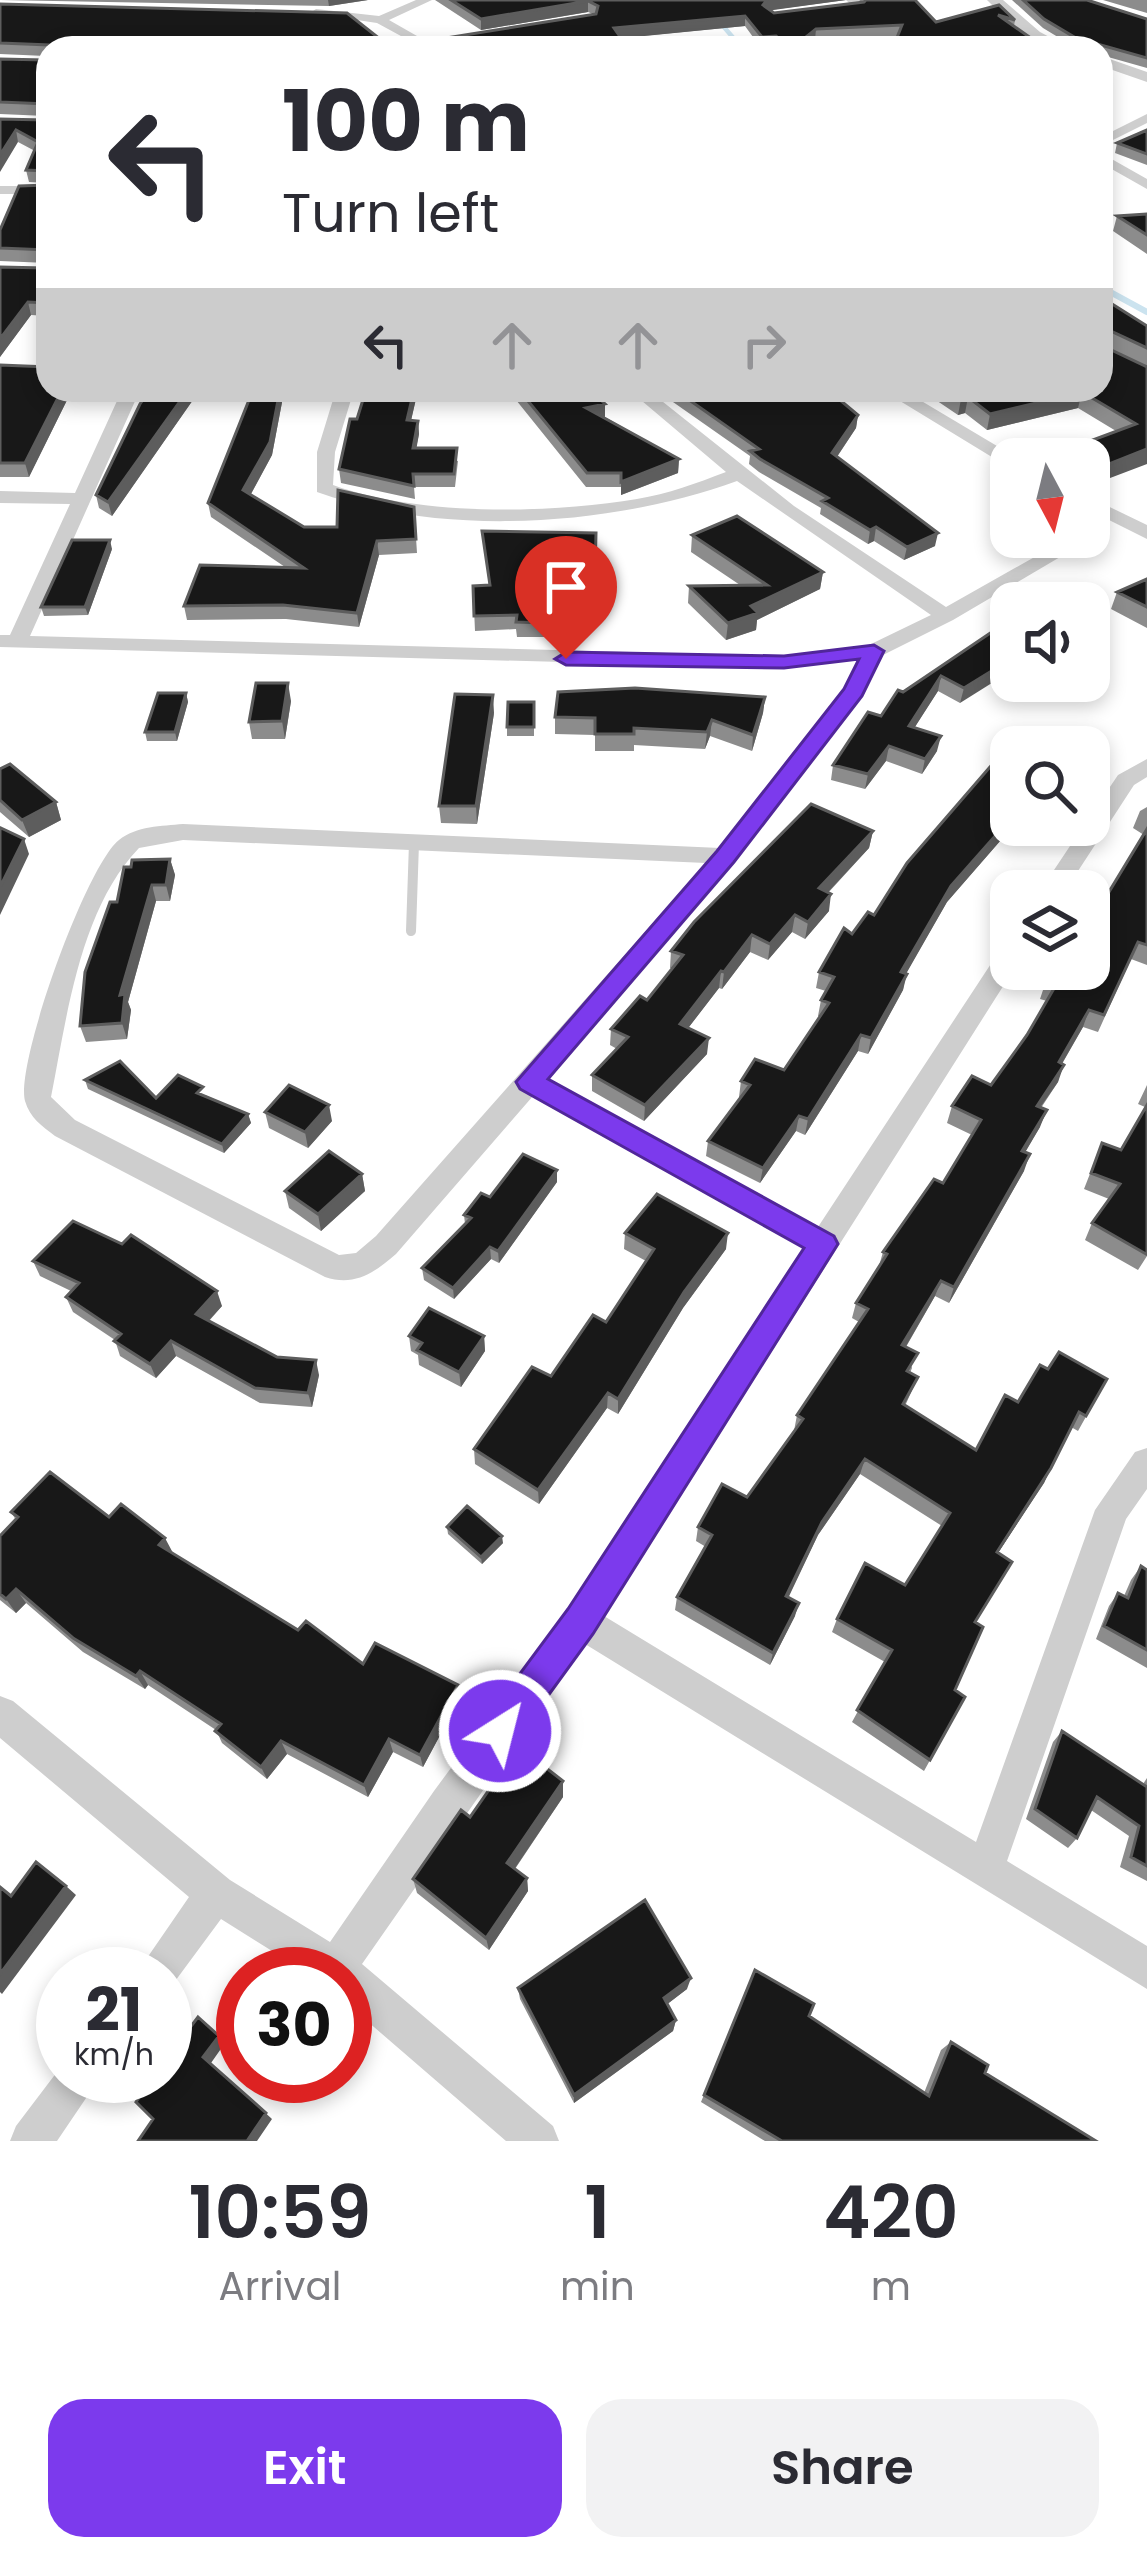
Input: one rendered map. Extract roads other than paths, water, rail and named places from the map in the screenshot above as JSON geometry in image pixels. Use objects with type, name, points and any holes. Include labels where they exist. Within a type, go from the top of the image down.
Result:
[{"type":"street","points":[[380,20],[421,2],[445,0]]},
{"type":"street","points":[[994,0],[1037,36]]},
{"type":"street","points":[[850,4],[887,36]]},
{"type":"street","points":[[310,13],[380,20],[410,36]]},
{"type":"street","points":[[1113,65],[1147,77]]},
{"type":"street","points":[[1113,134],[1147,118]]},
{"type":"street","points":[[1113,130],[1147,140]]},
{"type":"street","points":[[1113,164],[1147,185]]},
{"type":"street","points":[[0,190],[36,190]]},
{"type":"street","points":[[126,402],[9,642],[784,662],[874,651],[1048,558]]},
{"type":"street","points":[[341,402],[326,452],[324,488],[369,504],[613,508],[665,500],[735,475]]},
{"type":"street","points":[[652,402],[735,475],[822,539],[946,616]]},
{"type":"street","points":[[911,402],[990,449]]},
{"type":"street","points":[[0,497],[82,499]]},
{"type":"street","points":[[1110,514],[1147,533]]},
{"type":"street","points":[[1110,521],[1116,517]]},
{"type":"street","points":[[726,856],[224,833],[161,832],[133,840],[112,860],[59,985],[37,1096],[44,1112],[65,1128],[335,1268],[363,1265],[386,1245],[726,856],[854,691],[874,651]]},
{"type":"street","points":[[1066,870],[1126,781],[1147,766]]},
{"type":"street","points":[[357,1947],[447,1804],[580,1621],[990,986]]},
{"type":"street","points":[[530,1082],[823,1244]]},
{"type":"street","points":[[985,1870],[1112,1510],[1147,1463]]},
{"type":"street","points":[[580,1621],[1147,1969]]},
{"type":"street","points":[[0,1714],[216,1894],[301,1947]]},
{"type":"street","points":[[176,1947],[216,1894]]},
{"type":"street","points":[[372,1999],[538,2141]]},
{"type":"street","points":[[31,2141],[60,2103]]},
{"type":"lane","points":[[411,931],[414,843]]},
{"type":"waterway","points":[[717,19],[732,36]]},
{"type":"waterway","points":[[1113,294],[1147,312]]}]
